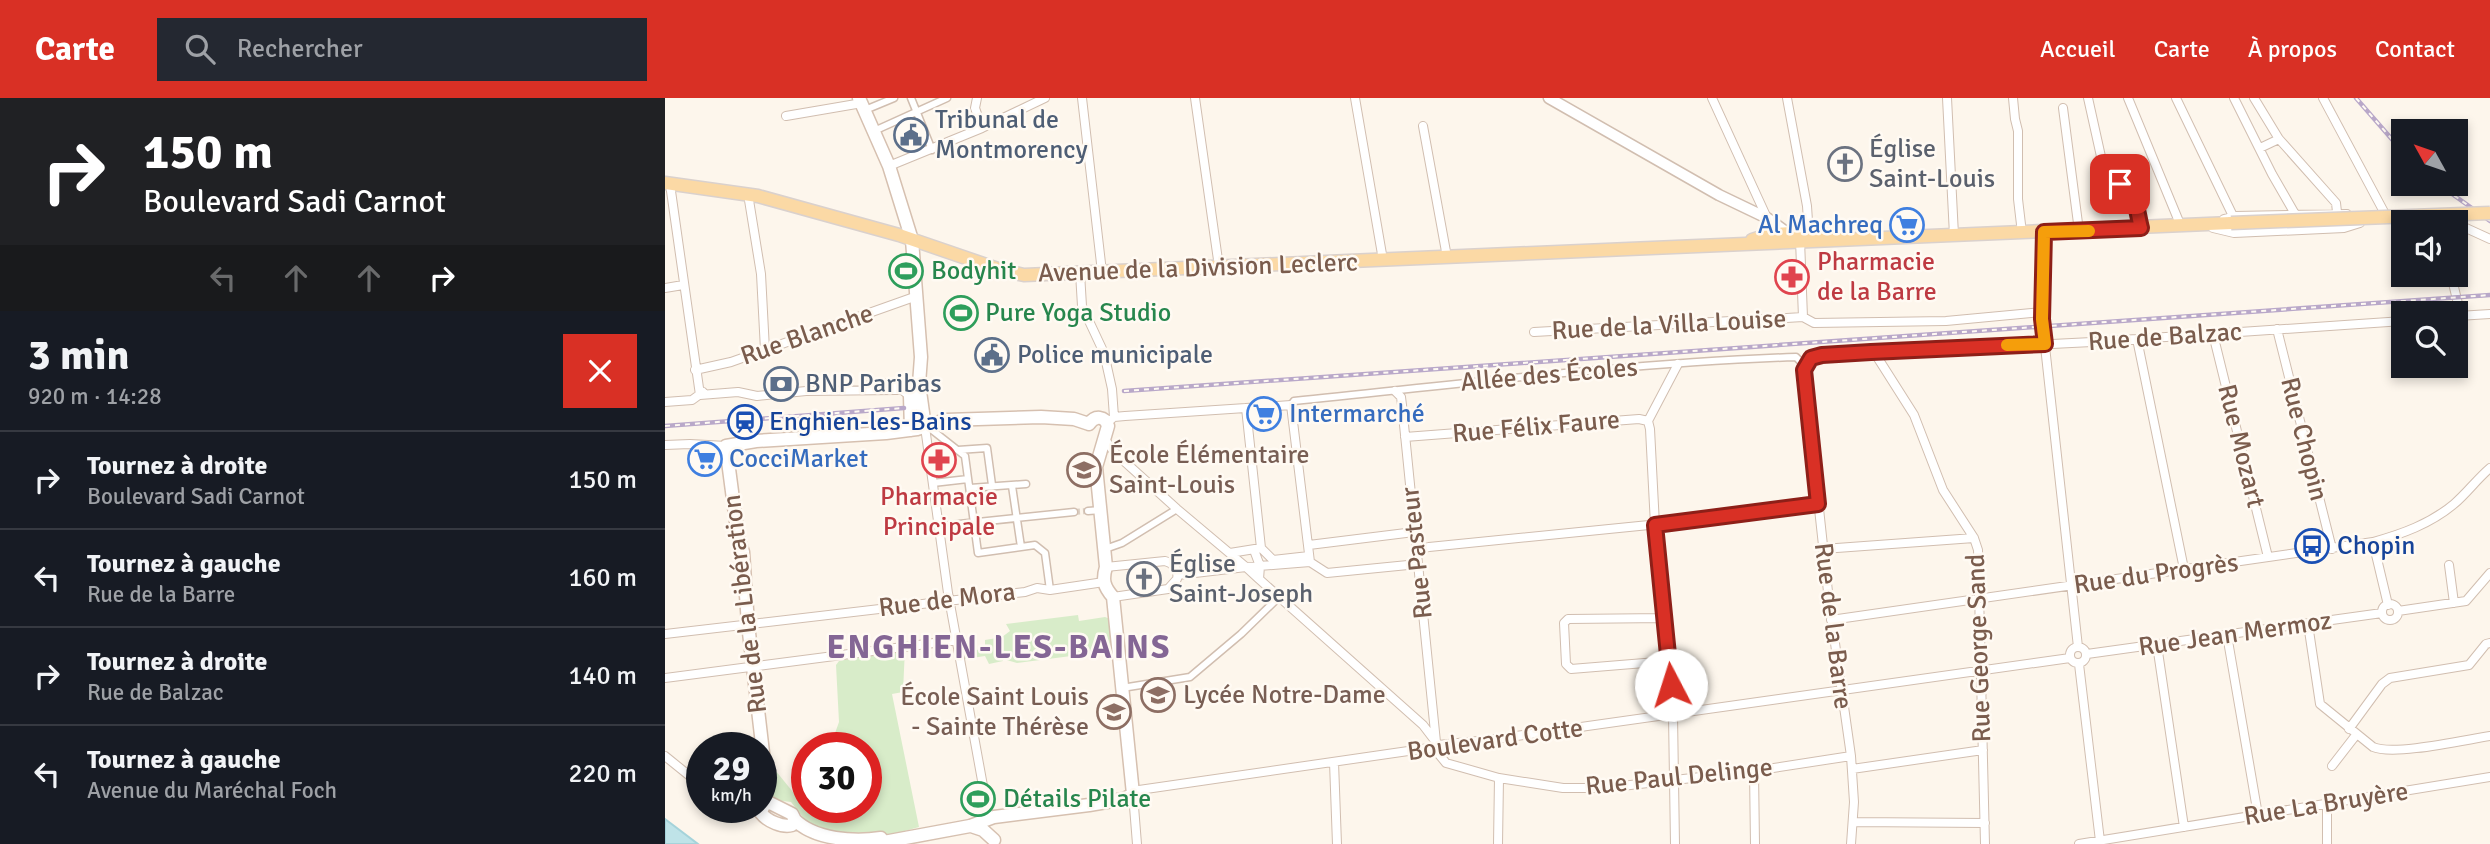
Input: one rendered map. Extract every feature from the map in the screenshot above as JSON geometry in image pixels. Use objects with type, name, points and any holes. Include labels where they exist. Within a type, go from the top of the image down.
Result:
[{"type":"main road","points":[[862,104],[888,166],[912,240],[922,368],[914,388],[911,430]]},
{"type":"main road","name":"Avenue de la Division Leclerc","points":[[668,184],[748,194],[912,240],[1014,273],[1080,273],[1744,244],[1769,230],[1801,237],[1845,239],[2160,228]]},
{"type":"main road","points":[[2160,228],[2212,225],[2232,220],[2490,213]]},
{"type":"main road","points":[[2160,228],[2180,224],[2212,225]]},
{"type":"main road","points":[[914,388],[929,428]]},
{"type":"main road","points":[[923,412],[946,421]]},
{"type":"main road","points":[[726,446],[756,441],[886,433],[929,428],[946,421],[1041,417],[1074,419],[1089,424]]},
{"type":"main road","points":[[1104,439],[1091,435],[1088,430],[1089,424],[1098,418],[1111,420],[1096,467],[1094,510],[1105,549],[1104,583],[1113,597],[1133,794]]},
{"type":"main road","name":"Rue de la Libération","points":[[726,446],[738,537],[743,552],[761,732]]},
{"type":"main road","name":"Boulevard Cotte","points":[[989,819],[995,821],[1011,816],[1121,799],[1133,794]]},
{"type":"main road","points":[[777,806],[790,812],[791,815]]},
{"type":"main road","points":[[994,840],[1011,816]]},
{"type":"main road","points":[[795,823],[818,834],[877,839],[979,817],[989,819]]},
{"type":"main road","points":[[873,844],[970,826],[989,819]]},
{"type":"main road","points":[[989,819],[994,840]]},
{"type":"main road","points":[[794,823],[818,839],[867,844]]},
{"type":"main road","points":[[970,826],[983,830],[994,840]]},
{"type":"street","points":[[786,116],[894,98]]},
{"type":"street","points":[[911,98],[932,149]]},
{"type":"street","points":[[874,131],[947,98]]},
{"type":"street","points":[[888,166],[982,128],[1045,98]]},
{"type":"street","points":[[1082,98],[1103,272]]},
{"type":"street","points":[[1195,98],[1219,267]]},
{"type":"street","points":[[1355,98],[1383,260]]},
{"type":"street","points":[[1549,98],[1769,230]]},
{"type":"street","points":[[1712,98],[1769,230]]},
{"type":"street","points":[[1787,98],[1809,215],[1801,237],[1803,317]]},
{"type":"street","points":[[1947,98],[1954,235]]},
{"type":"street","points":[[2013,98],[2018,131],[2018,199],[2022,233]]},
{"type":"street","points":[[2088,98],[2106,179],[2110,184],[2125,184],[2130,189],[2141,228]]},
{"type":"street","points":[[2128,98],[2180,224]]},
{"type":"street","points":[[2176,98],[2232,220],[2295,214],[2391,212]]},
{"type":"street","points":[[2234,98],[2295,214]]},
{"type":"street","points":[[2254,98],[2279,139],[2336,203],[2337,212]]},
{"type":"street","points":[[2323,98],[2384,212]]},
{"type":"street","points":[[976,99],[975,107],[982,128]]},
{"type":"street","points":[[2063,108],[2078,231]]},
{"type":"street","points":[[1423,126],[1447,257]]},
{"type":"street","points":[[2260,148],[2279,139]]},
{"type":"street","points":[[668,184],[700,395]]},
{"type":"street","points":[[748,194],[762,286],[765,350]]},
{"type":"street","points":[[2422,210],[2442,210]]},
{"type":"street","points":[[2212,225],[2234,233],[2344,228],[2352,224],[2391,222]]},
{"type":"street","points":[[2468,229],[2490,239]]},
{"type":"street","points":[[2044,232],[2042,312],[2077,647]]},
{"type":"street","points":[[1080,273],[1081,306],[1104,353],[1112,389],[1111,420],[1291,405],[1309,559]]},
{"type":"street","points":[[665,288],[683,285]]},
{"type":"street","name":"Rue Blanche","points":[[695,370],[714,367],[765,350],[917,296]]},
{"type":"street","name":"Rue de la Villa Louise","points":[[1534,332],[1803,317],[1814,323],[1946,321],[2042,312]]},
{"type":"street","points":[[2468,315],[2490,314]]},
{"type":"street","name":"Rue de Balzac","points":[[1805,366],[1815,356],[2137,339],[2391,322]]},
{"type":"street","name":"Rue Chopin","points":[[2277,329],[2332,549]]},
{"type":"street","name":"Rue Mozart","points":[[2213,334],[2269,557]]},
{"type":"street","points":[[2137,339],[2184,569]]},
{"type":"street","name":"Rue George Sand","points":[[1874,352],[1914,415],[1943,491],[1979,550],[1986,844]]},
{"type":"street","name":"Allée des Écoles","points":[[1291,405],[1294,401],[1447,384],[1678,364],[1796,357],[1805,366]]},
{"type":"street","points":[[1647,421],[1678,364]]},
{"type":"street","name":"Rue de la Barre","points":[[1805,366],[1831,620],[1851,756],[1851,844]]},
{"type":"street","points":[[825,392],[865,386],[914,388]]},
{"type":"street","points":[[665,402],[692,400],[708,390],[730,387],[764,394],[914,388]]},
{"type":"street","name":"Rue Pasteur","points":[[1395,391],[1401,397],[1438,745]]},
{"type":"street","points":[[723,394],[723,404]]},
{"type":"street","points":[[1246,408],[1259,579]]},
{"type":"street","name":"Rue Félix Faure","points":[[1405,437],[1639,419],[1647,421],[1651,441],[1655,525],[1673,715],[1675,844]]},
{"type":"street","points":[[929,428],[965,456],[978,553],[1035,545],[1045,553],[1051,590]]},
{"type":"street","points":[[929,428],[933,483],[949,600],[989,819]]},
{"type":"street","points":[[1104,439],[1115,453],[1177,509],[1423,725],[1438,745]]},
{"type":"street","points":[[665,445],[726,446]]},
{"type":"street","points":[[958,450],[987,448],[992,485]]},
{"type":"street","name":"Rue du Progrès","points":[[1831,620],[2373,542],[2418,527],[2432,519],[2456,502],[2490,468]]},
{"type":"street","points":[[933,483],[968,478]]},
{"type":"street","points":[[970,488],[1025,484]]},
{"type":"street","points":[[1012,486],[1021,547]]},
{"type":"street","points":[[1416,550],[1655,525],[1818,504]]},
{"type":"street","points":[[1105,549],[1122,543],[1177,509]]},
{"type":"street","points":[[940,526],[1075,512]]},
{"type":"street","points":[[1309,545],[1414,532]]},
{"type":"street","points":[[1823,549],[1974,538]]},
{"type":"street","points":[[2373,542],[2385,618],[2392,620],[2397,617],[2398,611],[2394,606],[2385,609]]},
{"type":"street","points":[[1231,555],[1257,549]]},
{"type":"street","points":[[1257,549],[1273,563]]},
{"type":"street","points":[[1228,569],[1231,555]]},
{"type":"street","points":[[1178,575],[1309,559],[1327,573],[1418,564]]},
{"type":"street","points":[[1106,567],[1165,561],[1174,566],[1178,575],[1175,583],[1168,589],[1113,597]]},
{"type":"street","points":[[2449,565],[2454,603]]},
{"type":"street","points":[[2398,611],[2466,601],[2490,573]]},
{"type":"street","name":"Rue de Mora","points":[[665,634],[1025,592],[1037,588],[1051,590],[1104,583]]},
{"type":"street","points":[[1122,688],[1190,677],[1278,598]]},
{"type":"street","name":"Rue Jean Mermoz","points":[[2087,654],[2308,624],[2385,609]]},
{"type":"street","points":[[1664,618],[1568,620],[1564,623],[1566,664],[1571,669],[1669,661]]},
{"type":"street","points":[[2308,624],[2320,704],[2352,732],[2377,749],[2392,750],[2490,736]]},
{"type":"street","points":[[2227,635],[2258,815]]},
{"type":"street","points":[[665,678],[957,640]]},
{"type":"street","points":[[2332,765],[2382,684],[2390,678],[2469,665],[2486,644],[2490,643]]},
{"type":"street","points":[[2157,645],[2184,827]]},
{"type":"street","points":[[2077,647],[2084,649],[2087,654],[2080,664],[2070,658],[2071,650],[2077,647]]},
{"type":"street","points":[[1982,670],[2070,658]]},
{"type":"street","points":[[2080,664],[2100,841]]},
{"type":"street","name":"Boulevard Cotte","points":[[1133,794],[1139,790],[1438,745],[1673,715],[1982,670]]},
{"type":"street","points":[[1423,725],[1435,719]]},
{"type":"street","name":"Rue Paul Delinge","points":[[1438,745],[1437,752],[1446,763],[1499,778],[1563,788],[1604,789],[1851,756]]},
{"type":"street","points":[[1852,769],[1983,750]]},
{"type":"street","points":[[665,756],[686,773]]},
{"type":"street","points":[[1334,762],[1337,844]]},
{"type":"street","points":[[1754,771],[1755,844]]},
{"type":"street","name":"Rue La Bruyère","points":[[2079,844],[2132,840],[2184,827],[2490,777]]},
{"type":"street","points":[[1498,844],[1499,778]]},
{"type":"street","points":[[1133,794],[1137,844]]},
{"type":"street","points":[[2327,804],[2327,844]]},
{"type":"street","points":[[1853,822],[1985,822]]},
{"type":"street","points":[[900,844],[915,839],[918,843]]},
{"type":"green space","points":[[1078,615],[1079,621],[1105,617],[1110,619],[1110,651],[1017,663],[1003,659],[989,664],[985,656],[965,659],[964,652],[982,649],[985,640],[998,640],[1010,631],[1006,624]]},
{"type":"green space","points":[[905,648],[903,692],[892,694],[919,827],[877,839],[856,839],[807,823],[882,823],[882,732],[835,732],[839,722],[836,665],[839,661]]},
{"type":"green space","points":[[777,772],[791,790],[791,802],[777,800]]},
{"type":"water","points":[[665,819],[698,844],[665,844]]},
{"type":"tunnel","points":[[1074,512],[1088,511]]},
{"type":"railway","points":[[2356,98],[2391,138]]},
{"type":"railway","points":[[2455,196],[2490,221]]},
{"type":"railway","points":[[1124,391],[2490,295]]},
{"type":"railway","points":[[665,426],[904,408]]},
{"type":"slow traffic","points":[[2007,345],[2045,344],[2042,319],[2044,232],[2089,231]]},
{"type":"place","name":"Tribunal de Montmorency","points":[[911,135]]},
{"type":"place","name":"Église Saint-Louis","points":[[1845,164]]},
{"type":"place","name":"Al Machreq","points":[[1907,225]]},
{"type":"place","name":"Bodyhit","points":[[906,271]]},
{"type":"place","name":"Pharmacie de la Barre","points":[[1792,277]]},
{"type":"place","name":"Pure Yoga Studio","points":[[961,313]]},
{"type":"place","name":"Police municipale","points":[[992,355]]},
{"type":"place","name":"BNP Paribas","points":[[781,384]]},
{"type":"place","name":"Intermarché","points":[[1264,414]]},
{"type":"place","name":"Enghien-les-Bains","points":[[745,422]]},
{"type":"place","name":"CocciMarket","points":[[705,459]]},
{"type":"place","name":"Pharmacie Principale","points":[[939,460]]},
{"type":"place","name":"École Élémentaire Saint-Louis","points":[[1084,470]]},
{"type":"place","name":"Chopin","points":[[2312,546]]},
{"type":"place","name":"Église Saint-Joseph","points":[[1144,579]]},
{"type":"place","name":"Lycée Notre-Dame","points":[[1158,695]]},
{"type":"place","name":"École Saint Louis - Sainte Thérèse","points":[[1114,712]]},
{"type":"place","name":"Détails Pilate","points":[[978,799]]},
{"type":"district","name":"ENGHIEN-LES-BAINS","points":[[999,647]]},
{"type":"route","points":[[1671,685],[1655,525],[1818,504],[1804,370],[1807,361],[1815,356],[2045,344],[2042,319],[2044,232],[2141,228],[2130,189],[2125,184],[2120,184]]}]
